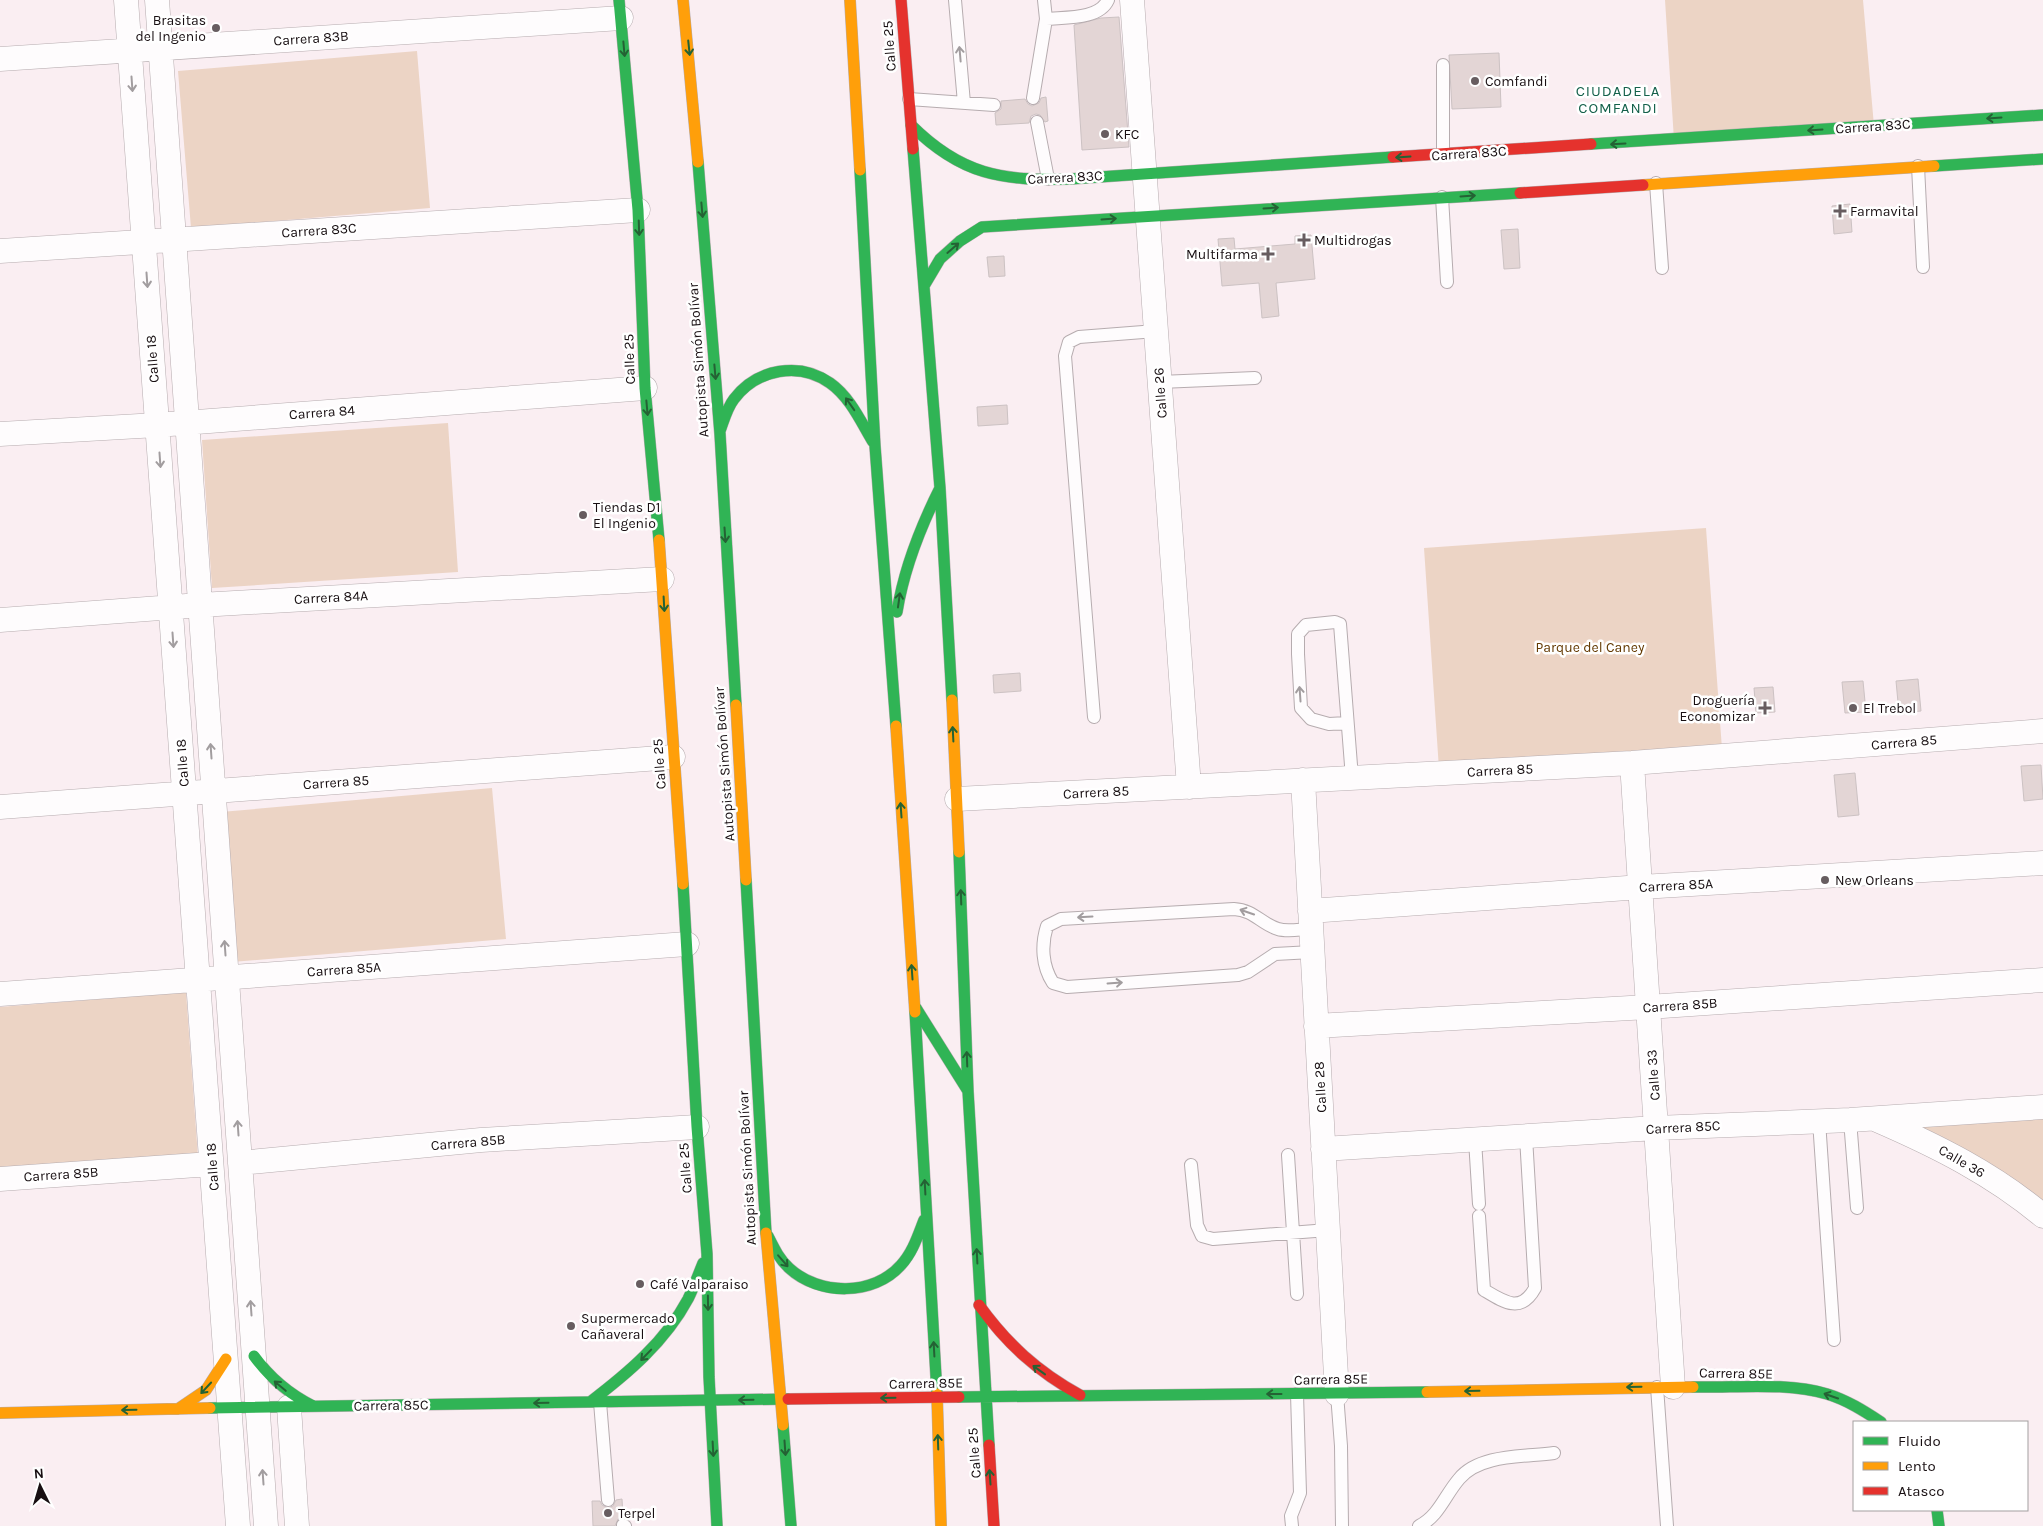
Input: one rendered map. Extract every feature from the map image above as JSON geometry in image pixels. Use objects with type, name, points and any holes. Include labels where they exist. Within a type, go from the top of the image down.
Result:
[{"type":"main road","name":"Autopista Simón Bolívar","points":[[683,0],[689,52],[720,434],[744,832],[764,1217],[791,1526]]},
{"type":"main road","points":[[850,0],[874,446],[892,666],[915,1006],[937,1398],[942,1526]]},
{"type":"main road","name":"Calle 25","points":[[901,0],[940,488],[957,799],[968,1091],[979,1305],[994,1526]]},
{"type":"main road","name":"Calle 25","points":[[620,9],[638,210],[645,388],[662,579],[687,944],[697,1128],[707,1254],[710,1401],[717,1526]]},
{"type":"main road","name":"Carrera 83C","points":[[911,125],[931,145],[950,158],[984,174],[1013,180],[1640,142],[2043,115]]},
{"type":"main road","points":[[1730,147],[1742,135]]},
{"type":"main road","points":[[1640,142],[1652,150]]},
{"type":"main road","points":[[924,286],[940,259],[960,241],[982,227],[1641,185],[1656,177],[1745,178],[2043,159]]},
{"type":"main road","points":[[1731,169],[1745,178]]},
{"type":"main road","points":[[720,434],[733,401],[748,385],[778,370],[800,370],[820,377],[846,398],[874,446]]},
{"type":"main road","points":[[892,666],[899,595],[909,556],[940,488]]},
{"type":"main road","points":[[915,1006],[968,1091]]},
{"type":"main road","points":[[764,1217],[770,1241],[776,1253],[792,1271],[814,1284],[845,1290],[876,1283],[897,1269],[914,1247],[927,1212]]},
{"type":"main road","points":[[595,1402],[628,1374],[662,1339],[688,1299],[707,1254]]},
{"type":"main road","points":[[979,1305],[1015,1351],[1037,1370],[1080,1396]]},
{"type":"main road","points":[[254,1356],[265,1372],[279,1386],[296,1398],[314,1406]]},
{"type":"main road","points":[[178,1409],[206,1390],[226,1359]]},
{"type":"main road","name":"Carrera 85E","points":[[781,1400],[1338,1394],[1665,1387],[1790,1388],[1826,1394],[1854,1405],[1878,1420]]},
{"type":"main road","name":"Carrera 85C","points":[[0,1413],[314,1406],[781,1400]]},
{"type":"main road","points":[[1937,1511],[1940,1526]]},
{"type":"street","name":"Calle 18","points":[[126,0],[238,1526]]},
{"type":"street","name":"Calle 18","points":[[157,0],[266,1526]]},
{"type":"street","name":"Calle 26","points":[[1132,0],[1189,787]]},
{"type":"street","name":"Carrera 83B","points":[[0,58],[160,48],[620,9]]},
{"type":"street","name":"Carrera 83C","points":[[0,251],[638,210]]},
{"type":"street","name":"Carrera 84","points":[[0,434],[157,425],[645,388]]},
{"type":"street","name":"Carrera 84A","points":[[0,620],[200,605],[662,579]]},
{"type":"street","name":"Carrera 85","points":[[957,799],[1632,763],[2043,731]]},
{"type":"street","name":"Carrera 85","points":[[0,807],[673,757]]},
{"type":"street","name":"Calle 33","points":[[1632,763],[1656,1128],[1665,1387]]},
{"type":"street","name":"Calle 28","points":[[1303,780],[1338,1394]]},
{"type":"street","name":"Carrera 85A","points":[[1311,931],[1640,887],[2043,863]]},
{"type":"street","name":"Carrera 85A","points":[[0,994],[687,944]]},
{"type":"street","name":"Carrera 85B","points":[[1316,1026],[1648,1007],[2043,980]]},
{"type":"street","name":"Carrera 85C","points":[[1323,1149],[1656,1128],[1874,1119],[2043,1107]]},
{"type":"street","name":"Calle 36","points":[[1874,1119],[1931,1143],[1978,1169],[2043,1216]]},
{"type":"street","name":"Carrera 85B","points":[[240,1162],[481,1140],[697,1128]]},
{"type":"street","name":"Carrera 85B","points":[[0,1179],[211,1164]]},
{"type":"street","points":[[289,1407],[297,1526]]},
{"type":"lane","points":[[955,0],[964,103]]},
{"type":"lane","points":[[1033,98],[1046,19],[1044,0]]},
{"type":"lane","points":[[1046,19],[1093,14],[1105,6],[1108,0]]},
{"type":"lane","points":[[1442,65],[1443,154]]},
{"type":"lane","points":[[908,99],[994,105]]},
{"type":"lane","points":[[1037,122],[1048,179]]},
{"type":"lane","points":[[1918,166],[1924,267]]},
{"type":"lane","points":[[1656,177],[1662,268]]},
{"type":"lane","points":[[1442,197],[1447,282]]},
{"type":"lane","points":[[1094,717],[1065,356],[1069,342],[1079,337],[1156,331]]},
{"type":"lane","points":[[1160,382],[1254,378]]},
{"type":"lane","points":[[1347,723],[1329,724],[1311,719],[1301,708],[1298,634],[1306,626],[1335,622],[1340,624],[1352,778]]},
{"type":"lane","points":[[1234,909],[1252,913],[1280,930],[1311,931],[1248,972],[1238,975],[1067,987],[1053,983],[1046,972],[1043,939],[1047,926],[1061,919],[1234,909]]},
{"type":"lane","points":[[1850,1120],[1858,1208]]},
{"type":"lane","points":[[1819,1122],[1834,1340]]},
{"type":"lane","points":[[1475,1140],[1484,1290],[1503,1302],[1510,1304],[1526,1300],[1535,1288],[1526,1137]]},
{"type":"lane","points":[[1288,1155],[1297,1294]]},
{"type":"lane","points":[[1191,1165],[1197,1225],[1202,1236],[1213,1239],[1328,1230]]},
{"type":"lane","points":[[1665,1387],[1667,1526]]},
{"type":"lane","points":[[1292,1526],[1291,1516],[1300,1493],[1297,1394]]},
{"type":"lane","points":[[1338,1394],[1342,1526]]},
{"type":"lane","points":[[595,1402],[608,1500]]},
{"type":"lane","points":[[1419,1526],[1433,1517],[1459,1478],[1470,1468],[1487,1461],[1554,1453]]},
{"type":"green space","points":[[1665,0],[1863,0],[1874,126],[1674,140]]},
{"type":"green space","points":[[417,51],[430,208],[191,228],[178,71]]},
{"type":"green space","points":[[448,423],[458,572],[212,588],[202,440]]},
{"type":"green space","name":"Parque del Caney","points":[[1706,528],[1722,749],[1439,769],[1424,548]]},
{"type":"green space","points":[[492,788],[506,939],[232,962],[221,812]]},
{"type":"green space","points":[[186,992],[198,1157],[0,1169],[0,1007]]},
{"type":"green space","points":[[2043,1107],[2043,1216],[1874,1119]]},
{"type":"building","points":[[1119,17],[1129,147],[1082,150],[1074,25],[1101,18]]},
{"type":"building","name":"Comfandi","points":[[1499,53],[1501,107],[1452,109],[1449,55]]},
{"type":"building","points":[[1046,97],[1048,121],[1045,122],[1040,115],[1036,114],[1031,116],[1029,123],[996,125],[995,113],[1001,109],[1001,101],[1025,99],[1032,106],[1039,103],[1041,98]]},
{"type":"building","points":[[1850,204],[1852,232],[1834,234],[1832,206]]},
{"type":"building","points":[[1518,229],[1520,268],[1504,269],[1501,230]]},
{"type":"building","points":[[1311,235],[1315,279],[1276,283],[1279,316],[1262,318],[1259,283],[1222,286],[1218,239],[1234,238],[1235,249],[1295,244],[1295,236]]},
{"type":"building","points":[[1004,256],[1005,276],[989,277],[987,257]]},
{"type":"building","points":[[1007,405],[1008,424],[978,426],[977,407]]},
{"type":"building","points":[[1020,673],[1021,691],[994,693],[993,675]]},
{"type":"building","points":[[1918,679],[1921,711],[1899,713],[1896,681]]},
{"type":"building","points":[[1863,681],[1866,712],[1845,713],[1842,682]]},
{"type":"building","points":[[1773,687],[1775,712],[1756,713],[1754,688]]},
{"type":"building","points":[[2041,765],[2043,799],[2024,801],[2021,766]]},
{"type":"building","points":[[1855,773],[1859,815],[1838,817],[1834,775]]},
{"type":"building","name":"Terpel","points":[[622,1499],[623,1517],[618,1519],[615,1526],[593,1526],[592,1501],[600,1501],[602,1505],[608,1508],[613,1506],[616,1500]]},
{"type":"traffic: fast","points":[[619,0],[638,210],[645,388],[659,540]]},
{"type":"traffic: fast","points":[[1591,144],[2043,115]]},
{"type":"traffic: fast","points":[[911,125],[929,142],[965,165],[984,172],[1024,178],[1070,179],[1393,157]]},
{"type":"traffic: fast","points":[[913,149],[940,488],[952,700]]},
{"type":"traffic: fast","points":[[1934,166],[2043,159]]},
{"type":"traffic: fast","points":[[698,162],[720,434],[736,705]]},
{"type":"traffic: fast","points":[[860,170],[875,446],[896,726]]},
{"type":"traffic: fast","points":[[924,286],[940,259],[960,241],[982,227],[1520,193]]},
{"type":"traffic: fast","points":[[720,431],[729,406],[743,389],[766,375],[792,370],[818,376],[837,389],[854,410],[873,442]]},
{"type":"traffic: fast","points":[[897,612],[914,548],[940,488]]},
{"type":"traffic: fast","points":[[959,852],[968,1091],[989,1445]]},
{"type":"traffic: fast","points":[[746,880],[766,1233]]},
{"type":"traffic: fast","points":[[683,884],[697,1127],[707,1254],[709,1377],[717,1526]]},
{"type":"traffic: fast","points":[[916,1008],[968,1091]]},
{"type":"traffic: fast","points":[[915,1012],[937,1394]]},
{"type":"traffic: fast","points":[[768,1236],[782,1261],[801,1277],[815,1284],[846,1289],[862,1287],[890,1275],[909,1255],[924,1220]]},
{"type":"traffic: fast","points":[[590,1402],[632,1368],[657,1343],[679,1315],[703,1263]]},
{"type":"traffic: fast","points":[[254,1356],[280,1385],[313,1406]]},
{"type":"traffic: fast","points":[[1693,1387],[1761,1386],[1811,1390],[1841,1399],[1879,1421]]},
{"type":"traffic: fast","points":[[959,1397],[1427,1392]]},
{"type":"traffic: fast","points":[[210,1408],[788,1399]]},
{"type":"traffic: fast","points":[[783,1425],[791,1526]]},
{"type":"traffic: fast","points":[[1937,1511],[1939,1526]]},
{"type":"traffic: slow","points":[[683,0],[698,162]]},
{"type":"traffic: slow","points":[[850,0],[860,170]]},
{"type":"traffic: slow","points":[[1643,185],[1934,166]]},
{"type":"traffic: slow","points":[[659,540],[683,884]]},
{"type":"traffic: slow","points":[[952,700],[959,852]]},
{"type":"traffic: slow","points":[[736,705],[746,880]]},
{"type":"traffic: slow","points":[[896,726],[915,1012]]},
{"type":"traffic: slow","points":[[766,1233],[783,1425]]},
{"type":"traffic: slow","points":[[178,1409],[206,1390],[226,1359]]},
{"type":"traffic: slow","points":[[1427,1392],[1693,1387]]},
{"type":"traffic: slow","points":[[937,1394],[941,1526]]},
{"type":"traffic: slow","points":[[0,1413],[210,1408]]},
{"type":"traffic: jam","points":[[901,0],[913,149]]},
{"type":"traffic: jam","points":[[1393,157],[1591,144]]},
{"type":"traffic: jam","points":[[1520,193],[1643,185]]},
{"type":"traffic: jam","points":[[979,1305],[1012,1345],[1024,1356],[1050,1377],[1080,1395]]},
{"type":"traffic: jam","points":[[788,1399],[959,1397]]},
{"type":"traffic: jam","points":[[989,1445],[994,1526]]},
{"type":"place","name":"Brasitas del Ingenio","points":[[216,28]]},
{"type":"place","name":"Comfandi","points":[[1475,81]]},
{"type":"place","name":"KFC","points":[[1105,134]]},
{"type":"place","name":"Farmavital","points":[[1840,211]]},
{"type":"place","name":"Multidrogas","points":[[1304,240]]},
{"type":"place","name":"Multifarma","points":[[1268,254]]},
{"type":"place","name":"Tiendas D1 El Ingenio","points":[[583,515]]},
{"type":"place","name":"Droguería Economizar","points":[[1765,708]]},
{"type":"place","name":"El Trebol","points":[[1853,708]]},
{"type":"place","name":"New Orleans","points":[[1825,880]]},
{"type":"place","name":"Café Valparaiso","points":[[640,1284]]},
{"type":"place","name":"Supermercado Cañaveral","points":[[571,1326]]},
{"type":"place","name":"Terpel","points":[[608,1513]]},
{"type":"district","name":"CIUDADELA COMFANDI","points":[[1618,100]]}]
